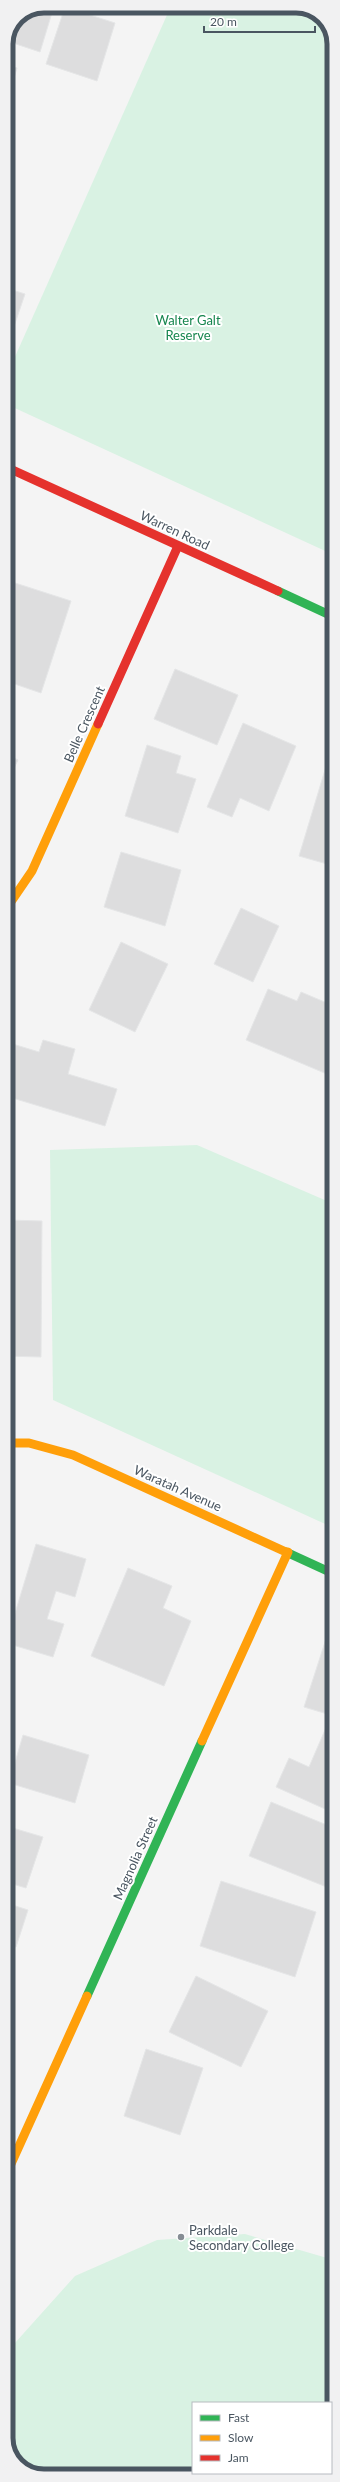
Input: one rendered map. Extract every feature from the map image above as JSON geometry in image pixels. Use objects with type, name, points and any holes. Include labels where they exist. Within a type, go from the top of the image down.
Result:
[{"type":"street","name":"Warren Road","points":[[13,470],[327,614]]},
{"type":"street","name":"Belle Crescent","points":[[13,899],[32,871],[178,546]]},
{"type":"street","name":"Waratah Avenue","points":[[13,1444],[29,1443],[73,1455],[327,1571]]},
{"type":"street","name":"Magnolia Street","points":[[13,2160],[288,1552]]},
{"type":"green space","name":"Walter Galt Reserve","points":[[168,13],[298,13],[308,15],[318,22],[324,31],[327,40],[327,552],[13,407],[13,361]]},
{"type":"green space","points":[[197,1145],[327,1201],[327,1525],[53,1400],[50,1150]]},
{"type":"green space","points":[[245,2234],[327,2258],[327,2402],[192,2402],[192,2469],[42,2469],[32,2467],[17,2453],[13,2442],[13,2345],[75,2276],[157,2240]]},
{"type":"building","points":[[52,13],[40,52],[13,43],[15,32],[22,22],[32,15]]},
{"type":"building","points":[[63,13],[84,13],[115,23],[97,81],[46,64]]},
{"type":"building","points":[[13,67],[17,68],[13,81]]},
{"type":"building","points":[[13,290],[25,294],[13,329]]},
{"type":"building","points":[[13,582],[71,601],[41,693],[13,683]]},
{"type":"building","points":[[175,669],[238,695],[217,745],[154,719]]},
{"type":"building","points":[[243,723],[296,746],[269,811],[240,798],[232,817],[207,807]]},
{"type":"building","points":[[147,745],[181,756],[176,773],[196,779],[178,833],[125,816]]},
{"type":"building","points":[[13,758],[18,760],[13,770]]},
{"type":"building","points":[[327,763],[327,864],[299,856]]},
{"type":"building","points":[[121,852],[181,870],[165,926],[104,907]]},
{"type":"building","points":[[241,908],[279,926],[253,982],[214,964]]},
{"type":"building","points":[[121,942],[168,964],[135,1032],[89,1010]]},
{"type":"building","points":[[268,989],[297,1001],[301,992],[327,1003],[327,1074],[246,1040]]},
{"type":"building","points":[[43,1040],[75,1049],[68,1074],[117,1089],[105,1126],[13,1098],[13,1044],[39,1052]]},
{"type":"building","points":[[13,1220],[42,1221],[41,1357],[13,1356]]},
{"type":"building","points":[[36,1544],[86,1559],[75,1597],[56,1591],[47,1619],[64,1624],[53,1657],[13,1645],[13,1620]]},
{"type":"building","points":[[128,1568],[172,1586],[163,1608],[191,1621],[164,1686],[91,1656]]},
{"type":"building","points":[[326,1639],[327,1714],[304,1707]]},
{"type":"building","points":[[327,1725],[327,1810],[276,1787],[289,1758],[309,1767]]},
{"type":"building","points":[[23,1735],[89,1755],[75,1803],[13,1784],[13,1769]]},
{"type":"building","points":[[271,1802],[327,1825],[327,1887],[249,1856]]},
{"type":"building","points":[[13,1828],[43,1837],[26,1888],[13,1884]]},
{"type":"building","points":[[221,1881],[316,1912],[295,1977],[200,1946]]},
{"type":"building","points":[[13,1905],[28,1910],[16,1947],[13,1946]]},
{"type":"building","points":[[196,1976],[268,2011],[241,2067],[169,2032]]},
{"type":"building","points":[[146,2049],[203,2068],[180,2135],[124,2116]]},
{"type":"traffic: fast","points":[[278,591],[327,614]]},
{"type":"traffic: fast","points":[[286,1552],[327,1571]]},
{"type":"traffic: fast","points":[[87,1996],[202,1741]]},
{"type":"traffic: slow","points":[[13,899],[32,871],[98,724]]},
{"type":"traffic: slow","points":[[13,1443],[29,1443],[73,1455],[286,1552]]},
{"type":"traffic: slow","points":[[202,1741],[288,1552]]},
{"type":"traffic: slow","points":[[13,2160],[87,1996]]},
{"type":"traffic: jam","points":[[13,470],[278,591]]},
{"type":"traffic: jam","points":[[98,724],[178,546]]},
{"type":"place","name":"Parkdale Secondary College","points":[[181,2237]]}]
